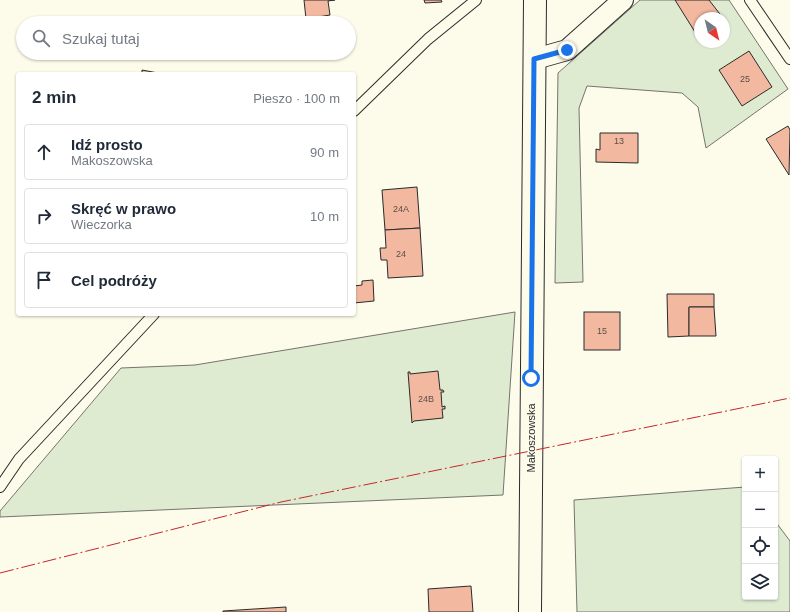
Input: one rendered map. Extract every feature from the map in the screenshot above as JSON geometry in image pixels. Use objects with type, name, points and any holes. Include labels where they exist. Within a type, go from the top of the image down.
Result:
[{"type":"main road","name":"Makoszowska","points":[[530,612],[535,0]]},
{"type":"street","points":[[534,59],[567,50],[623,0]]},
{"type":"lane","points":[[356,109],[428,39],[476,0]]},
{"type":"lane","points":[[750,0],[790,59]]},
{"type":"lane","points":[[0,487],[19,459],[152,316]]},
{"type":"green space","points":[[640,0],[729,0],[788,89],[706,148],[698,107],[682,93],[587,86],[579,108],[583,282],[555,283],[558,73]]},
{"type":"green space","points":[[515,312],[503,495],[0,517],[0,511],[121,368],[195,365]]},
{"type":"green space","points":[[742,487],[742,600],[778,600],[778,525],[790,541],[790,612],[577,612],[574,500]]},
{"type":"building","points":[[304,0],[335,0],[328,1],[330,15],[306,16]]},
{"type":"building","points":[[424,0],[441,0],[442,2],[425,3]]},
{"type":"building","points":[[675,0],[709,0],[718,12],[694,12],[694,30]]},
{"type":"building","points":[[749,51],[772,87],[742,106],[719,70]]},
{"type":"building","points":[[142,70],[153,72],[142,72]]},
{"type":"building","points":[[788,126],[790,130],[789,175],[766,139]]},
{"type":"building","points":[[600,133],[638,133],[638,163],[596,162],[596,149],[600,150]]},
{"type":"building","points":[[417,187],[420,228],[385,230],[382,190]]},
{"type":"building","points":[[420,228],[423,276],[388,278],[387,260],[381,260],[380,248],[386,248],[385,230]]},
{"type":"building","points":[[373,280],[374,301],[356,303],[356,286],[362,285],[362,281]]},
{"type":"building","points":[[667,294],[714,294],[714,307],[689,307],[689,336],[668,337]]},
{"type":"building","points":[[689,307],[714,307],[716,336],[689,336]]},
{"type":"building","points":[[584,312],[620,312],[620,350],[584,350]]},
{"type":"building","points":[[438,371],[440,390],[443,390],[444,392],[441,392],[442,407],[445,406],[445,409],[442,409],[443,418],[414,421],[412,423],[408,372],[410,372],[410,374]]},
{"type":"building","points":[[471,586],[473,612],[429,612],[428,589]]},
{"type":"building","points":[[286,607],[286,612],[223,612],[223,611]]},
{"type":"power","points":[[0,573],[281,502],[790,398]]},
{"type":"route","points":[[531,378],[534,59],[567,50]]}]
